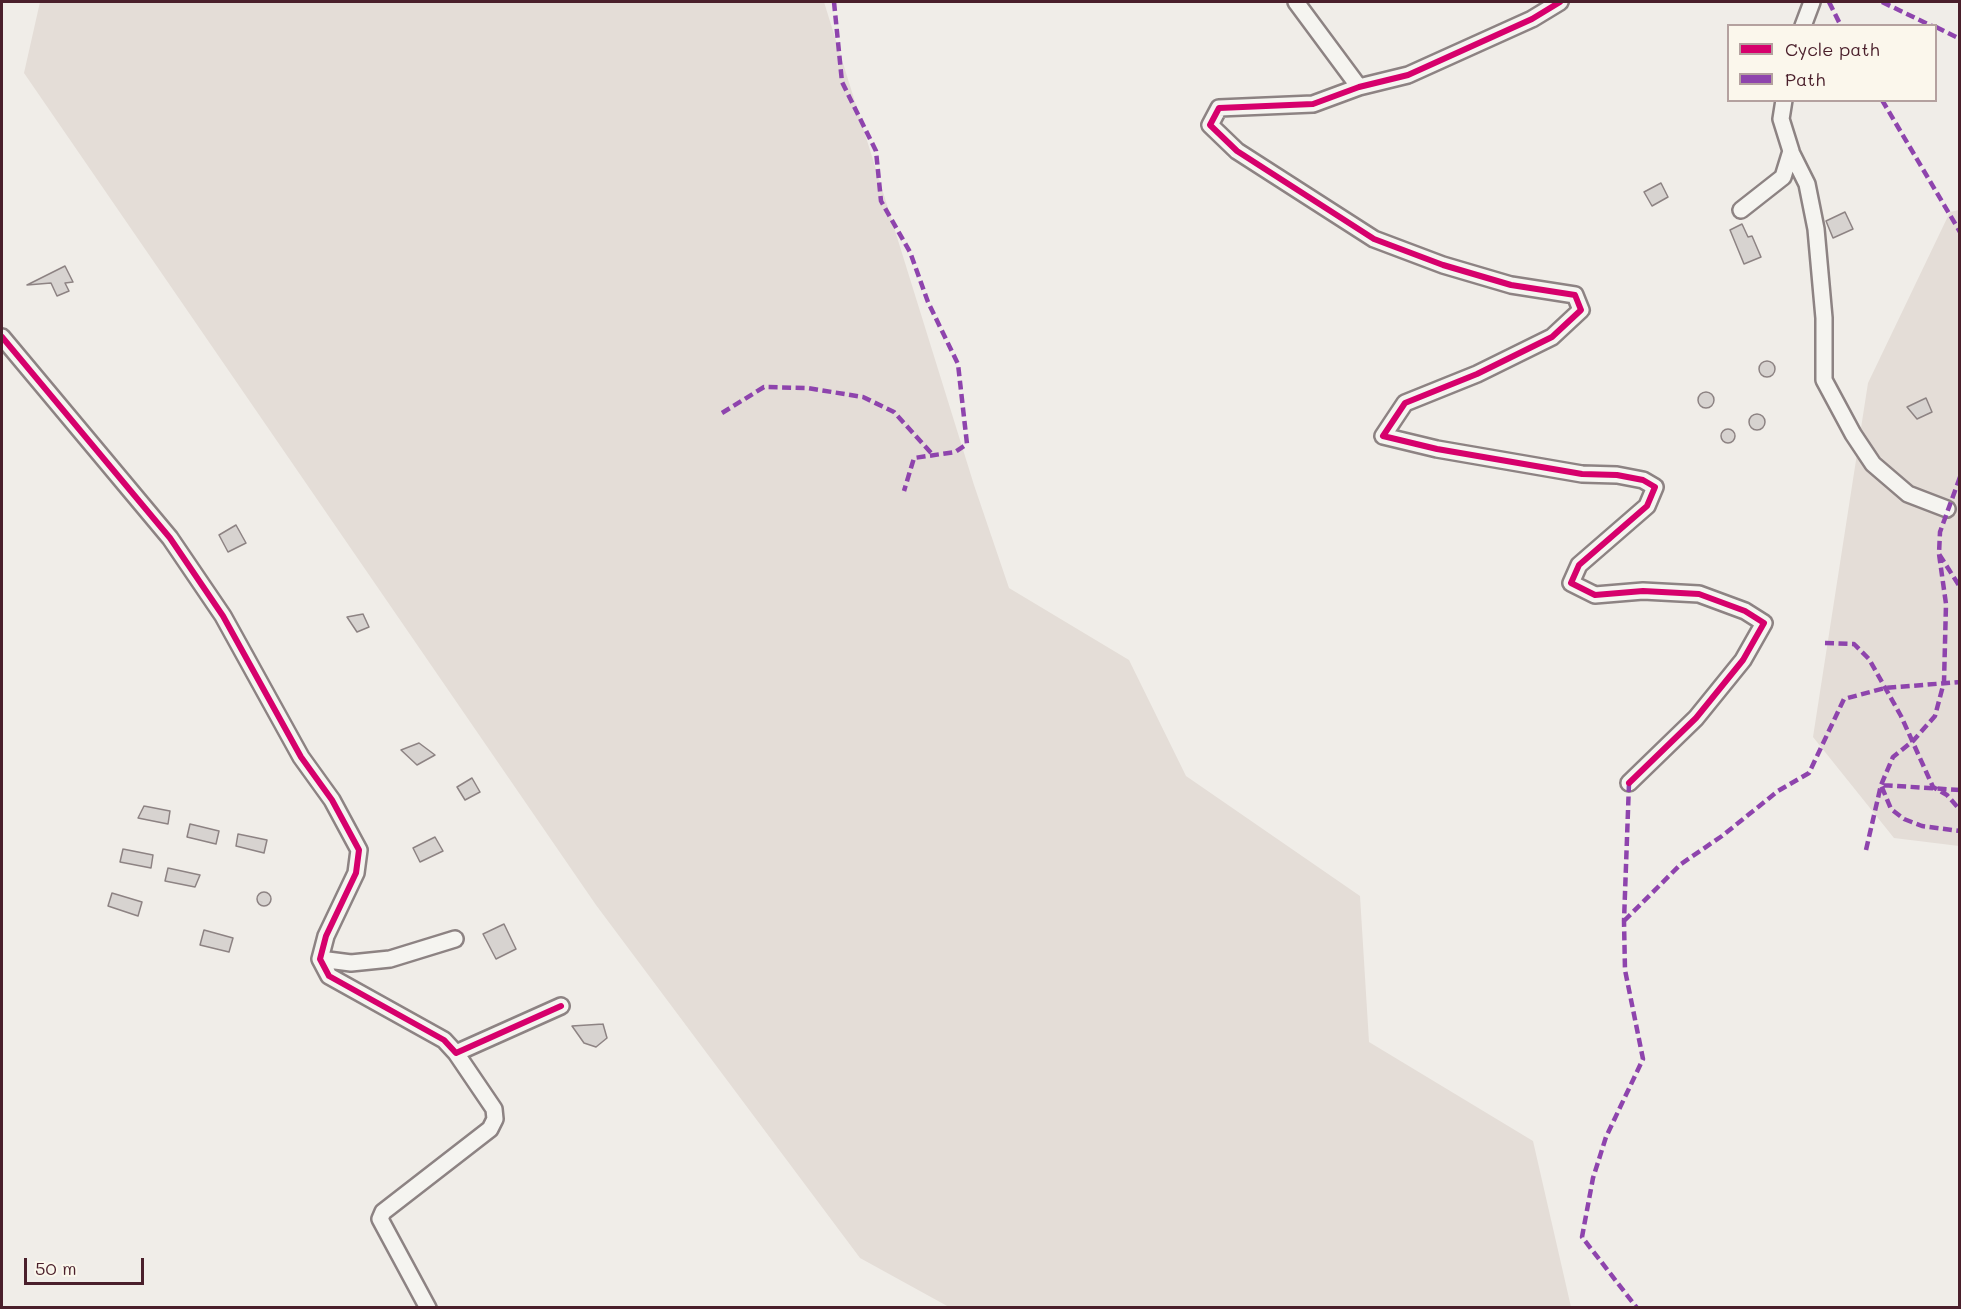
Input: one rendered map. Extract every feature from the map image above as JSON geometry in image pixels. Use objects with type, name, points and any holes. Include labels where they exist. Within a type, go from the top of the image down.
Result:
[{"type":"street","points":[[1296,2],[1359,87]]},
{"type":"street","points":[[1560,2],[1532,19],[1408,75],[1359,87],[1313,104],[1218,108],[1210,125],[1237,151],[1374,239],[1443,265],[1511,285],[1575,295],[1581,310],[1552,337],[1477,374],[1404,403],[1383,436],[1437,449],[1582,474],[1617,475],[1643,480],[1655,487],[1647,506],[1579,566],[1571,583],[1595,595],[1643,591],[1699,594],[1744,611],[1764,623],[1743,660],[1696,718],[1629,783]]},
{"type":"street","points":[[1804,24],[1812,2]]},
{"type":"street","points":[[1785,102],[1781,119],[1791,152],[1807,184],[1816,229],[1824,318],[1824,380],[1853,434],[1874,464],[1908,494],[1947,509]]},
{"type":"street","points":[[1741,210],[1783,177],[1791,152]]},
{"type":"street","points":[[2,337],[170,538],[223,616],[302,756],[332,801],[359,850],[356,873],[326,936],[320,959],[329,976],[444,1040],[456,1053],[494,1109],[495,1119],[490,1129],[383,1212],[380,1219],[428,1308]]},
{"type":"street","points":[[320,959],[351,963],[390,959],[455,939]]},
{"type":"street","points":[[456,1053],[561,1006]]},
{"type":"shaded area","points":[[40,2],[824,2],[974,485],[1009,588],[1129,660],[1186,776],[1360,896],[1369,1042],[1533,1141],[1571,1307],[949,1307],[860,1258],[596,905],[24,73]]},
{"type":"shaded area","points":[[1959,210],[1959,846],[1894,838],[1813,737],[1868,383],[1950,212]]},
{"type":"building","points":[[1661,183],[1668,197],[1652,206],[1644,192]]},
{"type":"building","points":[[1845,212],[1853,229],[1833,238],[1826,221]]},
{"type":"building","points":[[1742,224],[1748,237],[1752,236],[1761,257],[1744,264],[1730,230]]},
{"type":"building","points":[[65,266],[73,282],[65,283],[69,291],[57,296],[51,283],[27,285]]},
{"type":"building","points":[[1764,361],[1770,361],[1775,369],[1773,375],[1764,377],[1759,372],[1759,366]]},
{"type":"building","points":[[1703,392],[1709,392],[1714,400],[1712,406],[1703,408],[1698,403],[1698,397]]},
{"type":"building","points":[[1926,398],[1932,412],[1917,419],[1907,407]]},
{"type":"building","points":[[1757,414],[1763,416],[1765,422],[1763,428],[1757,430],[1751,428],[1749,422],[1751,416]]},
{"type":"building","points":[[1725,429],[1731,429],[1735,436],[1731,443],[1725,443],[1721,439],[1721,433]]},
{"type":"building","points":[[236,525],[246,543],[228,552],[219,535]]},
{"type":"building","points":[[363,614],[369,627],[357,632],[347,617]]},
{"type":"building","points":[[419,743],[435,755],[417,765],[401,750]]},
{"type":"building","points":[[472,778],[480,792],[465,800],[457,787]]},
{"type":"building","points":[[144,806],[170,811],[168,824],[138,818]]},
{"type":"building","points":[[190,824],[219,831],[216,844],[187,837]]},
{"type":"building","points":[[238,834],[267,840],[264,853],[236,846]]},
{"type":"building","points":[[435,837],[443,851],[420,862],[413,848]]},
{"type":"building","points":[[123,849],[153,855],[151,868],[120,862]]},
{"type":"building","points":[[168,868],[200,875],[195,887],[165,881]]},
{"type":"building","points":[[264,892],[269,894],[271,899],[269,904],[264,906],[259,904],[257,899],[259,894]]},
{"type":"building","points":[[112,893],[142,902],[138,916],[108,906]]},
{"type":"building","points":[[504,924],[516,949],[496,959],[483,934]]},
{"type":"building","points":[[204,930],[233,938],[229,952],[200,945]]},
{"type":"building","points":[[603,1024],[607,1038],[596,1047],[584,1043],[572,1026]]},
{"type":"marked path","points":[[834,2],[842,82],[876,151],[881,201],[910,252],[928,302],[958,364],[967,444],[955,452],[914,458],[904,491]]},
{"type":"marked path","points":[[1829,2],[1840,24]]},
{"type":"marked path","points":[[1882,2],[1928,24]]},
{"type":"marked path","points":[[1937,28],[1960,39]]},
{"type":"marked path","points":[[1883,102],[1960,232]]},
{"type":"marked path","points":[[722,413],[764,387],[807,388],[863,397],[894,412],[933,455]]},
{"type":"marked path","points":[[1960,477],[1940,532],[1939,554],[1960,587]]},
{"type":"marked path","points":[[1866,850],[1881,785],[1893,757],[1913,741],[1935,716],[1944,682],[1946,604],[1939,554]]},
{"type":"marked path","points":[[1825,643],[1854,644],[1869,659],[1901,716],[1933,787],[1947,795],[1960,810]]},
{"type":"marked path","points":[[1624,921],[1681,864],[1722,836],[1778,791],[1809,773],[1844,699],[1885,688],[1960,682]]},
{"type":"marked path","points":[[1629,783],[1624,921],[1625,970],[1643,1059],[1606,1137],[1593,1178],[1582,1237],[1637,1308]]},
{"type":"marked path","points":[[1960,790],[1881,785],[1891,809],[1904,819],[1922,826],[1960,831]]},
{"type":"cycle path","points":[[1560,2],[1532,19],[1408,75],[1359,87],[1313,104],[1219,108],[1210,125],[1237,151],[1374,239],[1443,265],[1511,285],[1575,295],[1581,310],[1552,337],[1477,374],[1405,403],[1383,436],[1437,449],[1582,474],[1617,475],[1643,480],[1655,487],[1647,506],[1579,565],[1571,583],[1595,595],[1643,591],[1699,594],[1745,611],[1764,623],[1743,660],[1696,718],[1629,783]]},
{"type":"cycle path","points":[[2,337],[170,538],[223,616],[301,757],[332,800],[359,850],[356,873],[326,936],[320,959],[329,976],[444,1040],[456,1053],[561,1006]]}]
